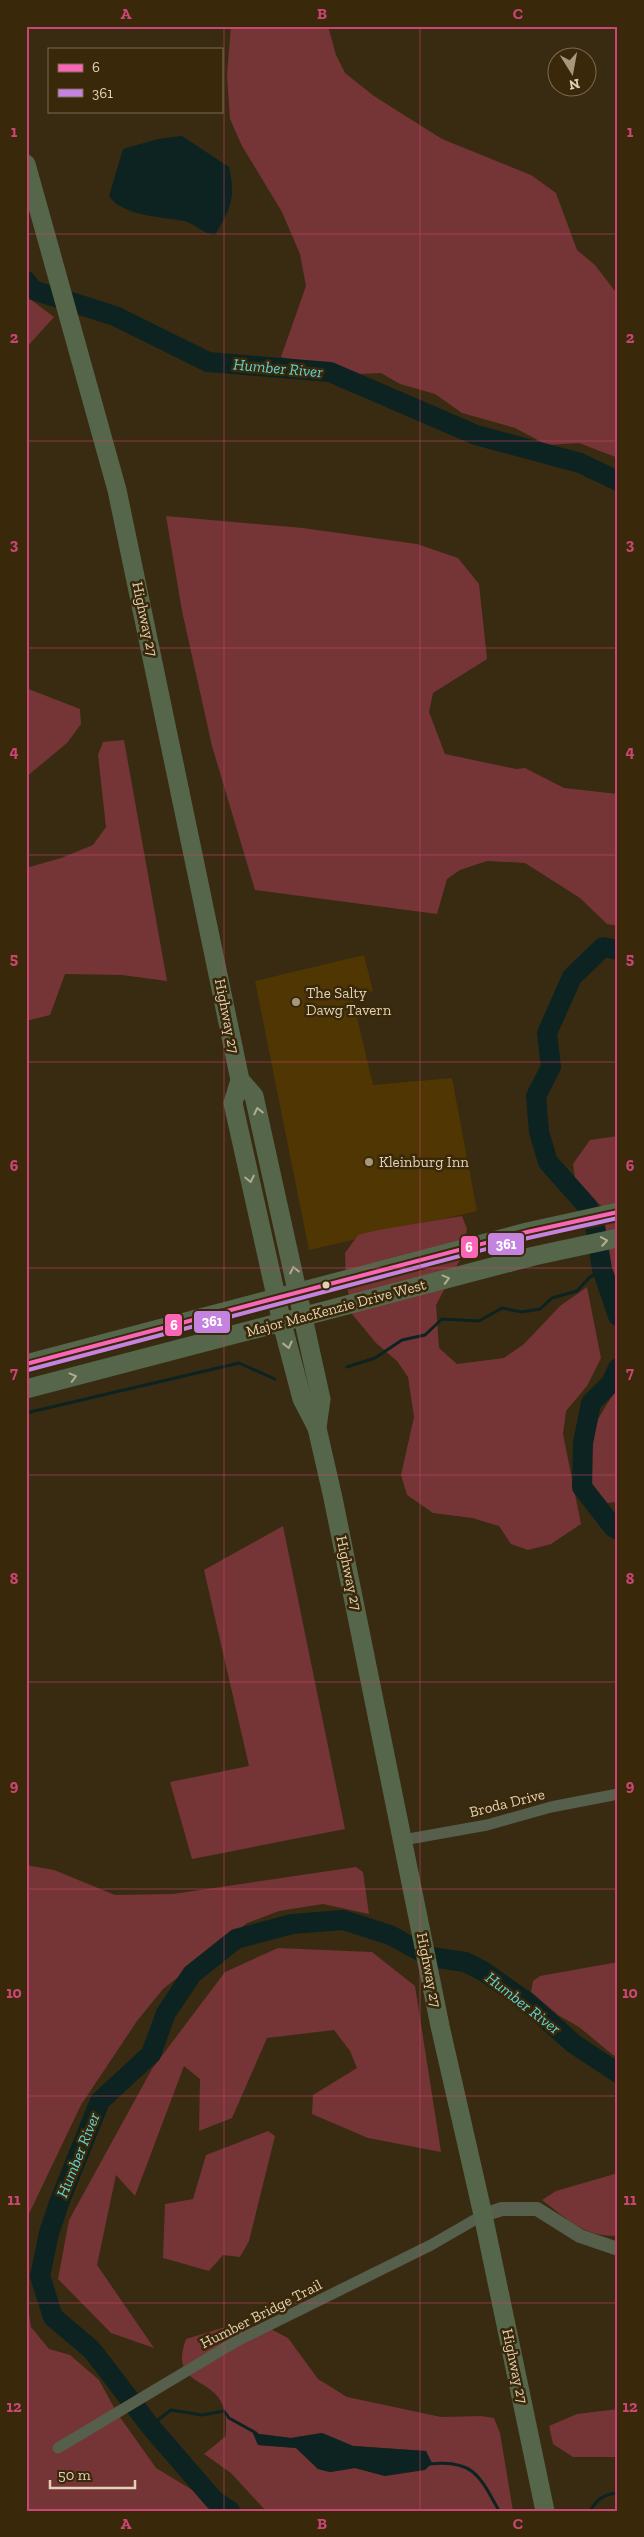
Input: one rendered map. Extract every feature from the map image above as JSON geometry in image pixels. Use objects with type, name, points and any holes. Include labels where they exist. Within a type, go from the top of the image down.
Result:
[{"type":"main road","name":"Highway 27","points":[[26,164],[54,256],[121,509],[240,1080],[234,1103],[282,1323],[302,1399],[317,1428],[440,2026],[483,2215],[545,2511]]},
{"type":"main road","name":"Highway 27","points":[[240,1080],[254,1096],[304,1317],[321,1399],[317,1428]]},
{"type":"main road","name":"Major MacKenzie Drive West","points":[[26,1364],[527,1232],[618,1212]]},
{"type":"main road","name":"Major MacKenzie Drive West","points":[[26,1389],[534,1256],[618,1238]]},
{"type":"street","name":"Broda Drive","points":[[402,1840],[486,1825],[551,1807],[618,1794]]},
{"type":"street","points":[[483,2215],[502,2209],[537,2209],[580,2236],[618,2249]]},
{"type":"street","name":"Humber Bridge Trail","points":[[58,2448],[235,2342],[431,2245],[483,2215]]},
{"type":"shaded area","points":[[231,26],[328,26],[336,55],[345,73],[374,96],[442,139],[531,175],[556,193],[577,250],[595,265],[618,295],[618,458],[579,443],[547,445],[515,428],[462,413],[435,394],[400,384],[381,373],[359,374],[281,357],[306,286],[300,254],[282,212],[242,146],[230,119],[227,75]]},
{"type":"shaded area","points":[[26,296],[54,317],[26,348]]},
{"type":"shaded area","points":[[166,516],[303,528],[417,544],[458,558],[479,584],[487,659],[433,693],[429,712],[445,754],[516,769],[525,768],[564,788],[618,794],[618,926],[607,924],[580,898],[525,863],[487,861],[460,870],[447,879],[437,914],[255,890],[212,746],[182,611]]},
{"type":"shaded area","points":[[26,688],[80,709],[81,724],[67,743],[26,777]]},
{"type":"shaded area","points":[[124,740],[167,981],[122,975],[65,974],[50,1015],[26,1021],[26,868],[61,858],[93,845],[106,827],[98,755],[103,742]]},
{"type":"shaded area","points":[[364,955],[373,991],[352,996],[373,1085],[452,1078],[477,1211],[309,1250],[255,981]]},
{"type":"shaded area","points":[[618,1136],[618,1324],[599,1246],[600,1228],[613,1215],[576,1186],[573,1164],[590,1140]]},
{"type":"shaded area","points":[[462,1216],[467,1229],[462,1256],[436,1305],[439,1348],[457,1364],[504,1358],[524,1344],[560,1306],[587,1287],[601,1358],[587,1386],[566,1411],[563,1434],[581,1524],[551,1544],[528,1550],[511,1544],[499,1526],[472,1518],[433,1513],[407,1495],[401,1475],[414,1417],[408,1377],[397,1361],[376,1343],[352,1314],[346,1280],[345,1253],[358,1235]]},
{"type":"shaded area","points":[[618,1386],[618,1502],[607,1503],[594,1496],[585,1464],[592,1429]]},
{"type":"shaded area","points":[[283,1526],[345,1829],[192,1859],[170,1782],[249,1766],[204,1570]]},
{"type":"shaded area","points":[[26,1865],[54,1870],[115,1895],[173,1894],[356,1867],[363,1872],[369,1914],[323,1904],[279,1911],[247,1923],[163,1989],[137,2021],[81,2105],[26,2220]]},
{"type":"shaded area","points":[[278,1948],[372,1952],[415,1986],[441,2152],[368,2138],[312,2114],[313,2095],[357,2068],[350,2051],[334,2030],[267,2038],[232,2118],[199,2131],[200,2079],[184,2066],[135,2196],[116,2175],[97,2265],[154,2348],[111,2333],[58,2279],[69,2220],[152,2069],[225,1972]]},
{"type":"shaded area","points":[[618,1962],[618,2056],[613,2055],[579,2027],[558,2015],[531,1992],[533,1981],[540,1976]]},
{"type":"shaded area","points":[[268,2131],[275,2136],[249,2241],[240,2257],[223,2255],[209,2271],[163,2258],[165,2204],[193,2199],[206,2155]]},
{"type":"shaded area","points":[[618,2173],[618,2236],[606,2236],[577,2226],[542,2200],[556,2191]]},
{"type":"shaded area","points":[[26,2294],[31,2327],[49,2349],[70,2355],[99,2380],[117,2413],[156,2468],[227,2511],[26,2511]]},
{"type":"shaded area","points":[[265,2326],[288,2338],[318,2379],[347,2397],[441,2417],[481,2416],[494,2418],[500,2433],[513,2511],[266,2511],[231,2473],[204,2454],[226,2436],[225,2412],[219,2398],[188,2374],[183,2366],[182,2355],[186,2339],[222,2328]],"holes":[[[253,2433],[291,2438],[322,2433],[353,2446],[426,2451],[385,2476],[355,2468],[330,2472],[318,2469],[296,2448],[258,2445]]]},
{"type":"shaded area","points":[[618,2409],[618,2457],[573,2457],[553,2444],[549,2426],[577,2414]]},
{"type":"water","points":[[182,136],[229,167],[232,187],[231,202],[215,235],[184,221],[133,212],[115,203],[109,196],[123,149],[158,139]]},
{"type":"water","points":[[253,2433],[291,2438],[322,2433],[353,2446],[426,2451],[432,2463],[425,2470],[385,2476],[355,2468],[330,2472],[318,2469],[296,2448],[258,2445]]},
{"type":"waterway","name":"Humber River","points":[[26,281],[33,290],[115,316],[208,362],[330,372],[476,435],[580,463],[618,481]]},
{"type":"waterway","name":"Humber River","points":[[618,950],[603,947],[572,977],[547,1033],[551,1067],[536,1096],[539,1132],[548,1162],[588,1207],[595,1226],[602,1269],[618,1316]]},
{"type":"waterway","points":[[347,1367],[375,1358],[402,1340],[425,1335],[442,1319],[479,1321],[502,1308],[522,1312],[540,1309],[552,1298],[577,1291],[589,1278],[602,1269]]},
{"type":"waterway","points":[[26,1413],[239,1363],[275,1379]]},
{"type":"waterway","name":"Humber River","points":[[618,1368],[611,1383],[591,1403],[583,1443],[582,1487],[613,1527],[618,1530]]},
{"type":"waterway","name":"Humber River","points":[[230,2511],[214,2500],[150,2426],[92,2350],[53,2317],[40,2276],[49,2233],[59,2203],[100,2101],[151,2054],[166,2013],[192,1974],[236,1939],[292,1924],[343,1920],[390,1935],[431,1957],[465,1962],[483,1971],[527,2002],[574,2044],[618,2073]]},
{"type":"waterway","points":[[150,2426],[171,2410],[202,2415],[224,2411],[229,2418],[256,2433]]},
{"type":"waterway","points":[[430,2464],[445,2463],[466,2467],[480,2479],[499,2511]]},
{"type":"waterway","points":[[590,2511],[601,2498],[618,2493]]},
{"type":"transit line","name":"6","points":[[26,1364],[527,1232],[618,1212]]},
{"type":"transit line","name":"361","points":[[28,1370],[528,1238],[618,1218]]},
{"type":"place","name":"The Salty Dawg Tavern","points":[[296,1002]]},
{"type":"place","name":"Kleinburg Inn","points":[[369,1162]]}]
